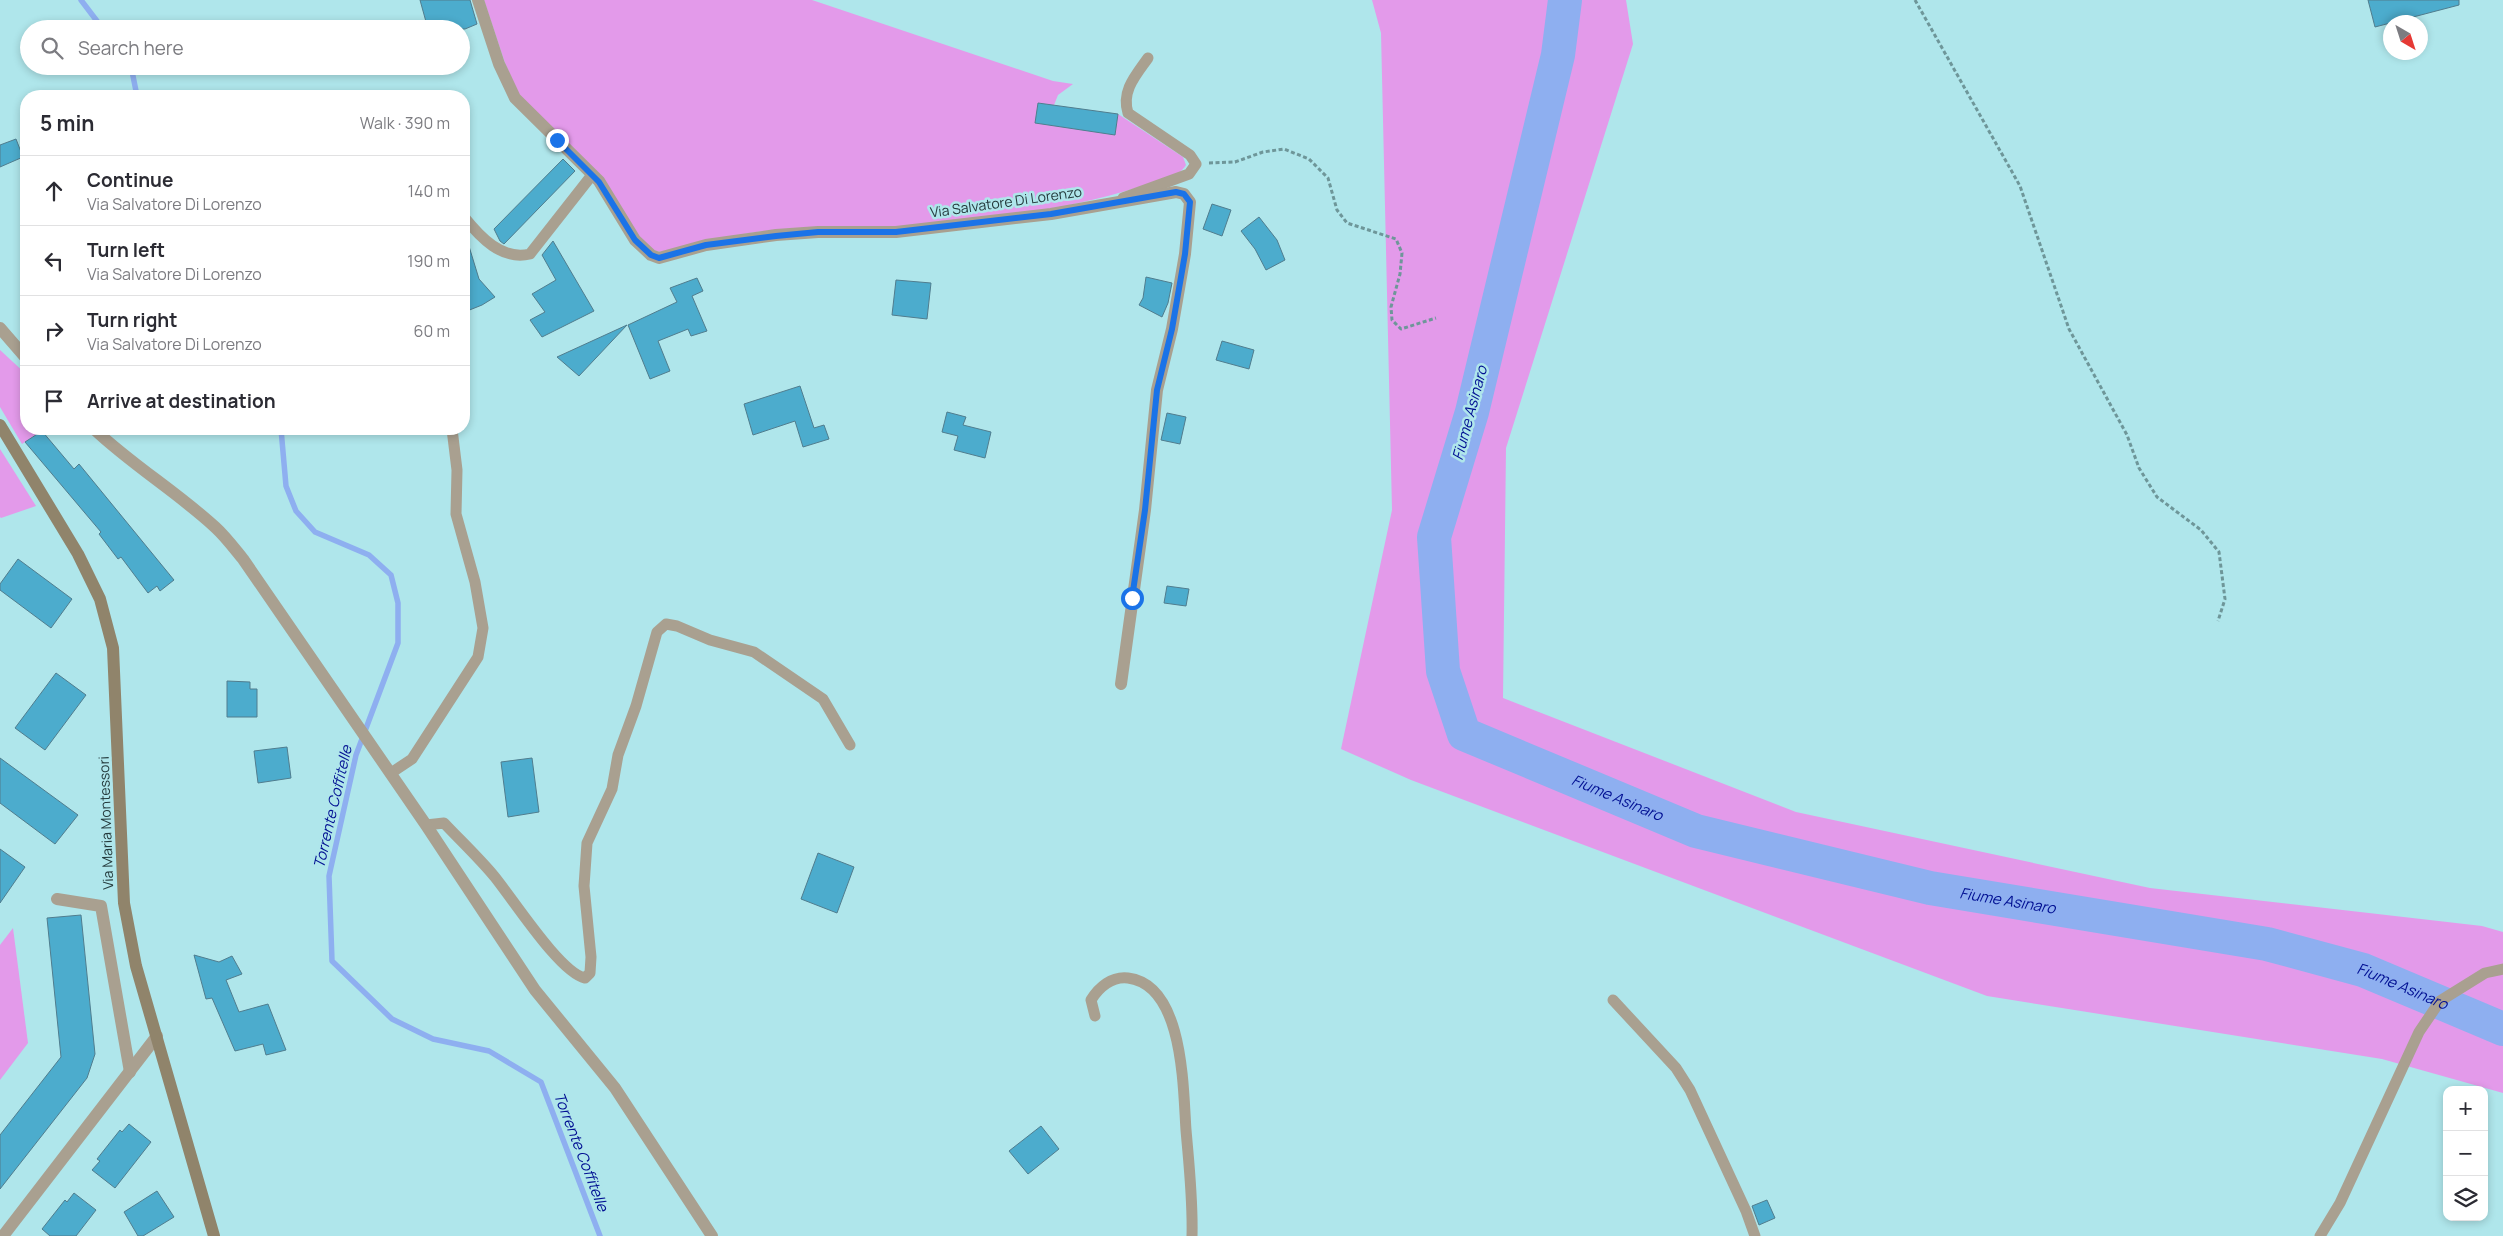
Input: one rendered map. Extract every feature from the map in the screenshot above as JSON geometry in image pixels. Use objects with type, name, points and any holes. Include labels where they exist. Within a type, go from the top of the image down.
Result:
[{"type":"street","name":"Via Salvatore Di Lorenzo","points":[[478,0],[499,64],[515,98],[599,182],[635,240],[651,255],[659,258],[706,245],[776,236],[818,232],[896,232],[1051,214],[1110,202],[1176,192],[1184,194],[1190,202],[1185,254],[1172,329],[1157,390],[1145,510],[1121,684]]},
{"type":"street","points":[[0,328],[20,351]]},
{"type":"street","points":[[0,337],[17,348]]},
{"type":"street","name":"Via Maria Montessori","points":[[0,425],[78,554],[100,599],[114,648],[124,903],[136,966],[157,1036],[210,1234]]},
{"type":"street","points":[[101,435],[119,452],[160,481],[216,528],[243,559],[426,824],[535,990],[615,1088],[712,1236]]},
{"type":"street","points":[[57,899],[101,906],[130,1072]]},
{"type":"street","points":[[3,1236],[157,1036]]},
{"type":"lane","points":[[1110,202],[1189,174],[1196,164],[1190,155],[1128,113],[1125,102],[1132,83],[1148,58]]},
{"type":"lane","points":[[470,223],[497,250],[518,257],[530,254],[592,175]]},
{"type":"lane","points":[[391,773],[412,759],[478,657],[483,628],[475,582],[456,514],[457,470],[453,435]]},
{"type":"lane","points":[[426,824],[444,823],[493,875],[562,964],[576,976],[585,978],[590,973],[591,957],[584,886],[587,843],[612,789],[618,755],[636,706],[657,632],[666,624],[677,626],[710,640],[754,652],[823,699],[850,745]]},
{"type":"lane","points":[[2320,1236],[2340,1203],[2419,1032],[2440,1001],[2485,973],[2503,969]]},
{"type":"lane","points":[[1095,1016],[1091,1000],[1098,988],[1120,977],[1137,979],[1154,990],[1168,1015],[1180,1050],[1192,1208],[1192,1236]]},
{"type":"lane","points":[[1613,1000],[1676,1068],[1690,1090],[1746,1211],[1755,1236]]},
{"type":"path","points":[[1915,0],[2020,186],[2069,329],[2127,435],[2139,468],[2157,497],[2201,530],[2219,552],[2225,599],[2218,621]]},
{"type":"path","points":[[1196,164],[1235,162],[1263,152],[1284,149],[1309,158],[1328,178],[1337,210],[1347,223],[1396,239],[1402,253],[1400,274],[1391,307],[1392,320],[1401,329],[1436,318]]},
{"type":"shaded area","points":[[484,0],[812,0],[1053,81],[1073,84],[1058,95],[1054,105],[1038,103],[1035,123],[1115,135],[1118,114],[1183,157],[1186,165],[1177,174],[1158,182],[1083,202],[996,218],[908,226],[783,229],[752,233],[661,252],[653,250],[638,237],[518,93],[505,63]]},
{"type":"shaded area","points":[[1372,0],[1626,0],[1633,44],[1506,448],[1503,698],[1796,812],[2150,888],[2482,926],[2503,932],[2503,1093],[2488,1089],[2488,1086],[2478,1086],[2382,1059],[1987,996],[1411,780],[1341,749],[1392,510],[1381,33]]},
{"type":"shaded area","points":[[0,350],[20,368],[20,435],[36,435],[22,444],[0,407]]},
{"type":"shaded area","points":[[0,449],[36,506],[1,518],[0,517]]},
{"type":"shaded area","points":[[13,928],[28,1043],[0,1080],[0,945]]},
{"type":"building","points":[[420,0],[470,0],[477,24],[470,27],[470,20],[426,20]]},
{"type":"building","points":[[2368,0],[2459,0],[2459,5],[2421,15],[2383,15],[2383,25],[2375,27]]},
{"type":"building","points":[[1038,103],[1118,114],[1115,135],[1035,123]]},
{"type":"building","points":[[16,139],[20,149],[20,158],[0,167],[0,145]]},
{"type":"building","points":[[563,159],[575,171],[504,244],[500,241],[494,229]]},
{"type":"building","points":[[1212,204],[1231,210],[1222,236],[1203,229]]},
{"type":"building","points":[[1259,217],[1277,240],[1285,260],[1266,270],[1255,249],[1241,231]]},
{"type":"building","points":[[553,241],[594,311],[542,337],[530,320],[545,312],[532,294],[556,280],[542,255]]},
{"type":"building","points":[[470,250],[479,279],[495,297],[470,310]]},
{"type":"building","points":[[1146,277],[1172,283],[1168,303],[1162,317],[1139,305],[1143,298]]},
{"type":"building","points":[[697,278],[703,291],[692,296],[707,331],[691,336],[688,329],[658,341],[670,371],[650,379],[628,325],[677,302],[670,288]]},
{"type":"building","points":[[896,280],[931,283],[927,319],[892,315]]},
{"type":"building","points":[[627,325],[579,376],[557,357]]},
{"type":"building","points":[[1222,341],[1254,350],[1249,369],[1216,360]]},
{"type":"building","points":[[800,386],[814,428],[824,425],[829,439],[803,447],[795,421],[753,435],[744,404]]},
{"type":"building","points":[[947,412],[966,417],[963,425],[991,432],[985,458],[954,450],[958,436],[942,432]]},
{"type":"building","points":[[1167,413],[1186,417],[1180,444],[1161,440]]},
{"type":"building","points":[[36,435],[45,435],[74,469],[79,464],[174,580],[160,591],[157,586],[148,593],[121,557],[118,559],[99,534],[101,532],[25,442]]},
{"type":"building","points":[[18,559],[72,599],[51,628],[0,590],[0,584]]},
{"type":"building","points":[[1167,586],[1189,589],[1186,606],[1164,603]]},
{"type":"building","points":[[56,673],[86,695],[45,750],[15,728]]},
{"type":"building","points":[[227,681],[250,682],[250,689],[257,689],[257,717],[227,717]]},
{"type":"building","points":[[287,747],[291,778],[258,783],[254,751]]},
{"type":"building","points":[[0,758],[78,815],[55,844],[0,803]]},
{"type":"building","points":[[532,758],[539,812],[508,817],[501,762]]},
{"type":"building","points":[[0,849],[25,867],[0,903]]},
{"type":"building","points":[[818,853],[854,867],[837,913],[801,899]]},
{"type":"building","points":[[81,915],[95,1054],[87,1078],[0,1189],[0,1135],[61,1057],[47,918]]},
{"type":"building","points":[[194,955],[219,962],[232,956],[242,974],[226,980],[239,1012],[268,1004],[286,1050],[266,1055],[263,1044],[235,1051],[212,998],[206,999]]},
{"type":"building","points":[[129,1124],[151,1142],[115,1188],[92,1170],[100,1161],[97,1159],[120,1130],[122,1132]]},
{"type":"building","points":[[1041,1126],[1059,1149],[1028,1174],[1009,1151]]},
{"type":"building","points":[[157,1191],[174,1217],[143,1236],[138,1236],[124,1212]]},
{"type":"building","points":[[74,1193],[96,1210],[76,1236],[50,1236],[42,1229],[65,1200],[67,1202]]},
{"type":"building","points":[[1767,1200],[1775,1218],[1759,1225],[1752,1206]]},
{"type":"waterway","name":"Torrente Coffitelle","points":[[81,0],[96,20]]},
{"type":"waterway","name":"Fiume Asinaro","points":[[1565,0],[1558,55],[1472,412],[1434,537],[1443,671],[1464,734],[1696,831],[1930,888],[2267,944],[2363,970],[2503,1029]]},
{"type":"waterway","name":"Torrente Coffitelle","points":[[133,75],[136,90]]},
{"type":"waterway","name":"Torrente Coffitelle","points":[[282,435],[286,486],[296,511],[315,532],[369,555],[391,575],[398,603],[398,643],[356,755],[329,876],[332,961],[392,1019],[433,1039],[489,1051],[541,1082],[600,1236]]},
{"type":"route","points":[[557,140],[599,182],[635,240],[651,255],[659,258],[706,245],[776,236],[818,232],[896,232],[1051,214],[1110,202],[1176,192],[1184,194],[1190,202],[1185,254],[1172,329],[1157,390],[1145,510],[1132,598]]}]
